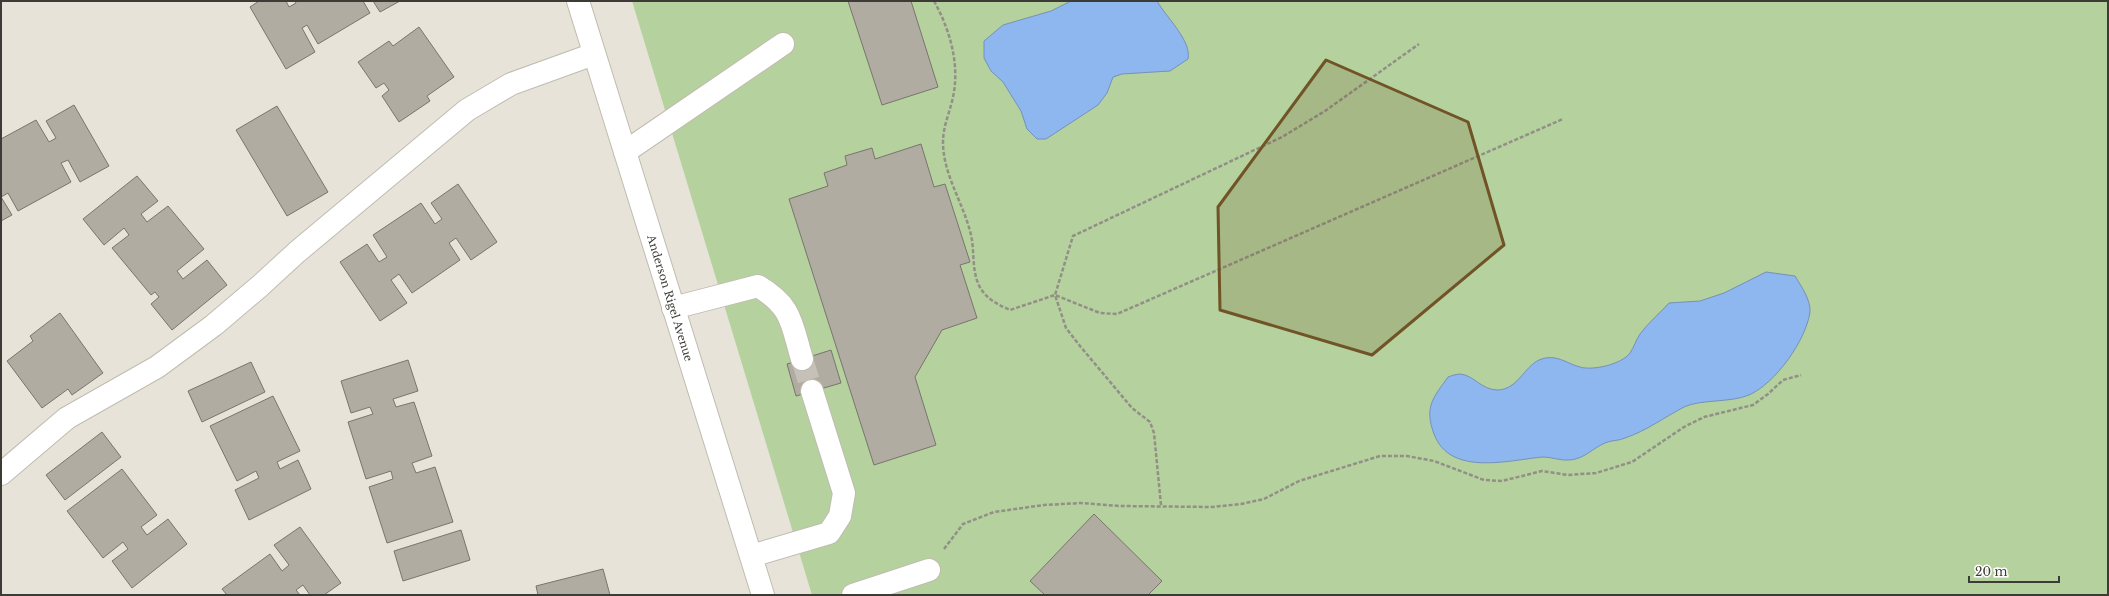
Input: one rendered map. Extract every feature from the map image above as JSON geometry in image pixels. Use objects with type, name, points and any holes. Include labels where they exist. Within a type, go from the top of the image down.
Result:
[{"type":"street","name":"Anderson Rigel Avenue","points":[[578,1],[763,595]]},
{"type":"street","points":[[625,152],[783,44]]},
{"type":"street","points":[[1,474],[67,418],[157,366],[214,325],[297,252],[467,110],[511,84],[594,54]]},
{"type":"street","points":[[673,308],[758,286],[775,296],[789,314],[802,359]]},
{"type":"street","points":[[751,556],[829,533],[840,516],[844,493],[812,391]]},
{"type":"street","points":[[853,595],[929,570]]},
{"type":"path","points":[[934,1],[941,14],[953,49],[956,69],[953,96],[945,126],[943,142],[945,161],[971,235],[974,269],[980,288],[993,302],[1010,310],[1055,295],[1100,313],[1117,314],[1563,119]]},
{"type":"path","points":[[1161,505],[1154,433],[1150,422],[1132,408],[1066,328],[1055,295],[1072,236],[1282,137],[1326,111],[1419,44]]},
{"type":"path","points":[[929,570],[963,524],[994,512],[1044,505],[1081,503],[1120,506],[1161,505],[1212,507],[1240,504],[1264,499],[1299,481],[1380,456],[1407,456],[1434,461],[1484,480],[1496,481],[1502,481],[1542,471],[1568,475],[1596,473],[1632,462],[1684,427],[1704,417],[1753,405],[1783,380],[1801,375]]},
{"type":"highlighted area","points":[[1326,60],[1468,122],[1504,245],[1372,355],[1220,310],[1218,207]]},
{"type":"green space","points":[[632,1],[2108,1],[2108,595],[812,595]]},
{"type":"water","points":[[1071,1],[1157,1],[1182,37],[1188,52],[1188,59],[1170,71],[1122,74],[1113,77],[1107,93],[1098,105],[1046,139],[1037,139],[1027,129],[1021,111],[1003,82],[991,71],[984,58],[984,41],[1003,25],[1051,11]]},
{"type":"water","points":[[1766,272],[1795,276],[1807,298],[1810,312],[1803,335],[1788,360],[1769,381],[1749,395],[1733,399],[1699,403],[1684,407],[1640,432],[1623,439],[1607,442],[1580,458],[1570,460],[1543,457],[1482,463],[1467,461],[1453,456],[1442,447],[1434,434],[1431,425],[1430,410],[1434,397],[1448,377],[1458,374],[1465,375],[1487,388],[1498,390],[1511,386],[1534,363],[1545,358],[1560,359],[1586,368],[1607,366],[1621,360],[1630,353],[1643,330],[1669,303],[1700,301],[1724,293]]},
{"type":"building","points":[[259,1],[286,1],[289,7],[296,3],[295,1],[363,1],[370,13],[318,44],[307,25],[302,28],[315,52],[286,69],[250,7]]},
{"type":"building","points":[[373,1],[400,1],[380,12]]},
{"type":"building","points":[[848,1],[911,1],[938,87],[882,105]]},
{"type":"building","points":[[419,27],[454,77],[427,96],[430,101],[399,122],[382,96],[389,90],[384,83],[376,88],[358,62],[389,41],[393,46]]},
{"type":"building","points":[[74,105],[109,166],[80,182],[68,160],[61,163],[71,182],[18,211],[8,193],[1,197],[1,139],[36,120],[49,142],[56,138],[46,121]]},
{"type":"building","points":[[277,106],[328,192],[287,216],[236,130]]},
{"type":"building","points":[[921,144],[934,187],[945,184],[970,262],[960,265],[977,318],[942,330],[915,377],[936,445],[874,465],[789,199],[828,186],[824,173],[847,165],[845,156],[872,148],[875,159]]},
{"type":"building","points":[[137,176],[158,201],[141,214],[147,222],[168,206],[204,249],[177,271],[183,279],[207,260],[227,285],[172,330],[151,304],[159,297],[155,292],[151,295],[112,248],[129,235],[124,228],[104,245],[83,219]]},
{"type":"building","points":[[458,184],[497,242],[471,260],[456,238],[449,243],[460,260],[412,293],[399,274],[391,280],[407,303],[380,321],[340,262],[367,244],[379,262],[387,257],[373,235],[421,203],[435,224],[442,219],[431,203]]},
{"type":"building","points":[[1,197],[12,215],[1,221]]},
{"type":"building","points":[[60,313],[103,373],[72,395],[68,389],[42,408],[7,361],[33,341],[30,336]]},
{"type":"building","points":[[831,350],[841,383],[796,396],[787,364]]},
{"type":"building","points":[[408,360],[418,391],[393,399],[396,407],[414,402],[432,456],[412,463],[416,473],[435,467],[453,522],[387,543],[369,487],[393,479],[391,471],[366,479],[348,422],[373,414],[370,407],[351,413],[341,381]]},
{"type":"building","points":[[251,362],[265,392],[202,422],[188,391]]},
{"type":"building","points":[[273,396],[300,451],[277,462],[280,469],[298,460],[311,489],[249,520],[235,490],[259,478],[256,471],[237,481],[210,426]]},
{"type":"building","points":[[102,432],[121,457],[65,500],[46,475]]},
{"type":"building","points":[[122,469],[157,515],[141,527],[147,535],[168,519],[187,544],[132,588],[112,561],[128,549],[123,542],[103,558],[67,511]]},
{"type":"building","points":[[1094,514],[1162,581],[1148,595],[1045,595],[1030,581]]},
{"type":"building","points":[[300,527],[341,583],[324,595],[310,595],[303,585],[296,590],[300,595],[227,595],[222,589],[270,554],[282,571],[289,565],[274,545]]},
{"type":"building","points":[[461,530],[470,560],[403,581],[394,551]]},
{"type":"building","points":[[603,569],[610,595],[538,595],[536,586]]},
{"type":"tunnel","points":[[802,359],[812,391]]}]
